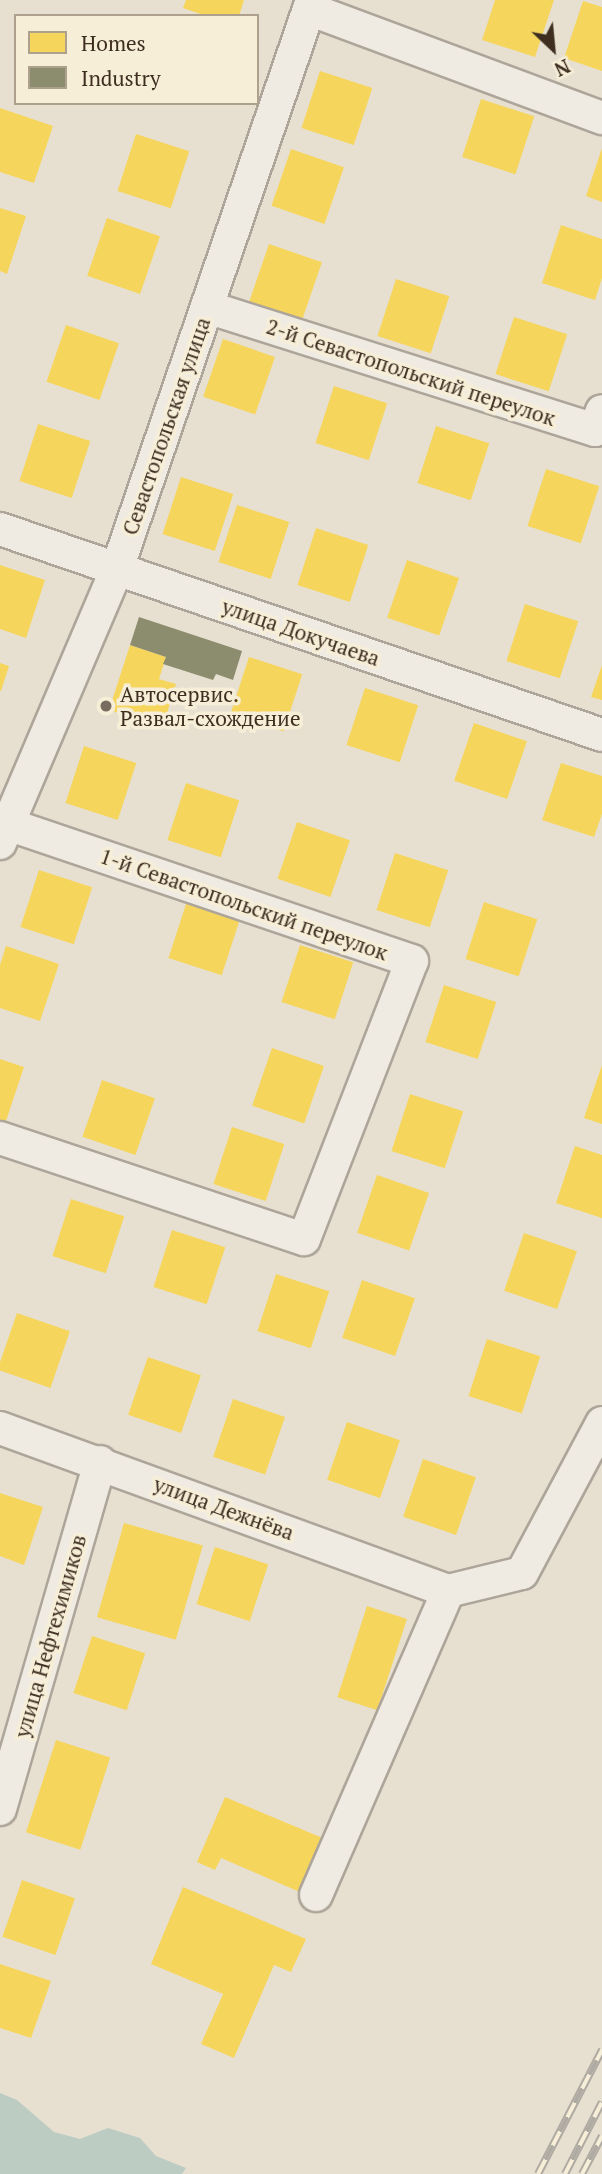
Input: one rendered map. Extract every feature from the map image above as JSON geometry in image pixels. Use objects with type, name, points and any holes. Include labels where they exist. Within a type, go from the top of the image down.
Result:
[{"type":"street","points":[[310,4],[602,118]]},
{"type":"street","name":"Севастопольская улица","points":[[4,834],[117,569],[310,4]]},
{"type":"street","name":"2-й Севастопольский переулок","points":[[207,307],[595,430],[602,411]]},
{"type":"street","name":"улица Докучаева","points":[[0,529],[602,735]]},
{"type":"street","name":"1-й Севастопольский переулок","points":[[0,1138],[304,1239],[412,961],[4,834]]},
{"type":"street","points":[[316,1895],[448,1591],[522,1573],[602,1423]]},
{"type":"street","name":"улица Дежнёва","points":[[0,1428],[100,1462],[448,1591]]},
{"type":"street","name":"улица Нефтехимиков","points":[[0,1809],[100,1462]]},
{"type":"shaded area","points":[[0,2093],[17,2100],[54,2132],[80,2139],[108,2128],[140,2138],[156,2156],[186,2168],[182,2174],[0,2174]]},
{"type":"building: Homes","points":[[186,0],[244,0],[240,14],[200,14],[183,8]]},
{"type":"building: Homes","points":[[495,0],[554,0],[535,57],[482,40]]},
{"type":"building: Homes","points":[[583,1],[602,7],[602,71],[564,58]]},
{"type":"building: Homes","points":[[320,71],[372,88],[354,145],[301,128]]},
{"type":"building: Homes","points":[[481,99],[534,116],[515,174],[462,157]]},
{"type":"building: Homes","points":[[0,108],[53,126],[34,183],[0,172]]},
{"type":"building: Homes","points":[[136,134],[189,151],[171,208],[117,191]]},
{"type":"building: Homes","points":[[602,148],[602,202],[586,196]]},
{"type":"building: Homes","points":[[291,149],[344,167],[324,224],[271,206]]},
{"type":"building: Homes","points":[[0,208],[26,216],[7,274],[0,271]]},
{"type":"building: Homes","points":[[107,218],[160,236],[140,294],[87,276]]},
{"type":"building: Homes","points":[[561,225],[602,239],[602,278],[595,300],[542,283]]},
{"type":"building: Homes","points":[[269,244],[322,262],[302,320],[249,302]]},
{"type":"building: Homes","points":[[396,279],[449,296],[431,353],[377,336]]},
{"type":"building: Homes","points":[[514,317],[567,334],[549,391],[495,374]]},
{"type":"building: Homes","points":[[66,325],[119,343],[99,400],[46,382]]},
{"type":"building: Homes","points":[[223,339],[275,357],[255,415],[203,397]]},
{"type":"building: Homes","points":[[334,386],[387,403],[369,460],[315,443]]},
{"type":"building: Homes","points":[[38,424],[90,441],[72,498],[19,481]]},
{"type":"building: Homes","points":[[436,426],[489,443],[471,500],[417,483]]},
{"type":"building: Homes","points":[[546,469],[599,486],[581,543],[527,526]]},
{"type":"building: Homes","points":[[181,477],[233,494],[215,551],[162,534]]},
{"type":"building: Homes","points":[[237,505],[289,522],[271,579],[218,562]]},
{"type":"building: Homes","points":[[316,528],[368,545],[350,602],[297,585]]},
{"type":"building: Homes","points":[[407,560],[459,578],[439,636],[387,618]]},
{"type":"building: Homes","points":[[0,565],[45,580],[26,638],[0,629]]},
{"type":"building: Homes","points":[[525,604],[578,621],[560,678],[506,661]]},
{"type":"building: Homes","points":[[130,645],[166,657],[159,679],[176,684],[163,726],[109,710]]},
{"type":"building: Homes","points":[[249,657],[302,674],[284,731],[230,714]]},
{"type":"building: Homes","points":[[0,663],[9,666],[1,691],[0,691]]},
{"type":"building: Homes","points":[[602,665],[602,700],[591,697]]},
{"type":"building: Homes","points":[[365,688],[418,705],[400,762],[346,745]]},
{"type":"building: Homes","points":[[474,723],[527,741],[507,799],[454,781]]},
{"type":"building: Homes","points":[[84,746],[136,763],[118,820],[65,803]]},
{"type":"building: Homes","points":[[561,763],[602,776],[602,814],[594,837],[542,820]]},
{"type":"building: Homes","points":[[186,783],[239,800],[221,857],[167,840]]},
{"type":"building: Homes","points":[[297,822],[350,840],[330,897],[277,879]]},
{"type":"building: Homes","points":[[395,853],[448,870],[430,927],[376,910]]},
{"type":"building: Homes","points":[[39,870],[92,887],[74,944],[20,927]]},
{"type":"building: Homes","points":[[187,901],[240,918],[222,975],[168,958]]},
{"type":"building: Homes","points":[[484,902],[537,919],[519,976],[465,959]]},
{"type":"building: Homes","points":[[300,945],[353,962],[335,1019],[281,1002]]},
{"type":"building: Homes","points":[[6,946],[59,964],[40,1021],[0,1008],[0,965]]},
{"type":"building: Homes","points":[[444,985],[496,1002],[478,1059],[425,1042]]},
{"type":"building: Homes","points":[[272,1048],[324,1066],[304,1124],[252,1106]]},
{"type":"building: Homes","points":[[0,1059],[24,1067],[5,1124],[0,1123]]},
{"type":"building: Homes","points":[[602,1065],[602,1124],[584,1118]]},
{"type":"building: Homes","points":[[102,1080],[155,1098],[135,1155],[82,1137]]},
{"type":"building: Homes","points":[[410,1094],[463,1111],[445,1168],[391,1151]]},
{"type":"building: Homes","points":[[232,1127],[284,1144],[266,1201],[213,1184]]},
{"type":"building: Homes","points":[[575,1146],[602,1155],[602,1218],[556,1203]]},
{"type":"building: Homes","points":[[377,1175],[429,1193],[409,1251],[357,1233]]},
{"type":"building: Homes","points":[[71,1199],[124,1216],[106,1273],[52,1256]]},
{"type":"building: Homes","points":[[172,1230],[225,1247],[207,1304],[153,1287]]},
{"type":"building: Homes","points":[[524,1233],[577,1251],[557,1309],[504,1291]]},
{"type":"building: Homes","points":[[276,1274],[329,1291],[311,1348],[257,1331]]},
{"type":"building: Homes","points":[[362,1280],[415,1298],[395,1356],[342,1338]]},
{"type":"building: Homes","points":[[17,1313],[70,1331],[50,1388],[0,1371],[0,1362]]},
{"type":"building: Homes","points":[[487,1339],[540,1356],[522,1413],[468,1396]]},
{"type":"building: Homes","points":[[148,1357],[201,1375],[181,1433],[128,1415]]},
{"type":"building: Homes","points":[[233,1399],[285,1417],[265,1475],[213,1457]]},
{"type":"building: Homes","points":[[347,1422],[400,1440],[380,1498],[327,1480]]},
{"type":"building: Homes","points":[[423,1459],[476,1477],[456,1535],[403,1517]]},
{"type":"building: Homes","points":[[0,1493],[43,1507],[24,1565],[0,1556]]},
{"type":"building: Homes","points":[[124,1523],[203,1546],[176,1640],[97,1617]]},
{"type":"building: Homes","points":[[215,1547],[268,1564],[250,1621],[196,1604]]},
{"type":"building: Homes","points":[[367,1606],[407,1619],[377,1710],[337,1697]]},
{"type":"building: Homes","points":[[92,1636],[145,1653],[127,1710],[73,1693]]},
{"type":"building: Homes","points":[[56,1740],[110,1758],[80,1850],[26,1832]]},
{"type":"building: Homes","points":[[225,1797],[325,1839],[302,1893],[221,1858],[215,1870],[197,1862]]},
{"type":"building: Homes","points":[[22,1880],[75,1898],[55,1955],[2,1937]]},
{"type":"building: Homes","points":[[183,1887],[306,1939],[291,1972],[274,1965],[234,2058],[201,2044],[223,1994],[151,1964]]},
{"type":"building: Homes","points":[[0,1964],[51,1981],[31,2038],[0,2028]]},
{"type":"building: Industry","points":[[139,617],[242,651],[233,680],[216,674],[213,680],[163,664],[166,657],[130,645]]},
{"type":"railway","points":[[538,2174],[602,2050]]},
{"type":"railway","points":[[565,2174],[602,2102]]},
{"type":"railway","points":[[582,2174],[602,2136]]},
{"type":"place","name":"Автосервис. Развал-схождение","points":[[106,706]]}]
